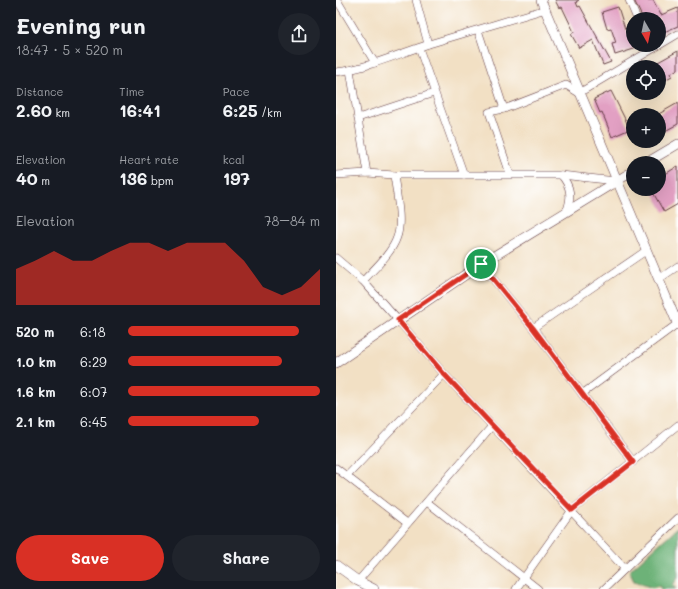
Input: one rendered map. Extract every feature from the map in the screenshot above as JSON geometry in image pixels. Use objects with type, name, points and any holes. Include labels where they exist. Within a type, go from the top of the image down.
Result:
[{"type":"street","points":[[337,0],[375,63]]},
{"type":"street","points":[[416,0],[428,44]]},
{"type":"street","points":[[541,0],[616,181],[660,279],[678,324],[582,394]]},
{"type":"street","points":[[629,0],[634,12]]},
{"type":"street","points":[[336,72],[375,63],[428,44],[546,9]]},
{"type":"street","points":[[478,30],[504,109]]},
{"type":"street","points":[[666,40],[678,34]]},
{"type":"street","points":[[419,48],[464,175]]},
{"type":"street","points":[[579,93],[643,52]]},
{"type":"street","points":[[350,70],[367,173]]},
{"type":"street","points":[[510,174],[489,112],[504,109],[566,85],[579,93]]},
{"type":"street","points":[[358,118],[434,93]]},
{"type":"street","points":[[658,156],[678,144]]},
{"type":"street","points":[[336,175],[367,173],[394,175],[561,175],[616,181]]},
{"type":"street","points":[[363,281],[385,256],[397,239],[399,229],[394,175]]},
{"type":"street","points":[[561,175],[570,191],[569,203],[566,212]]},
{"type":"street","points":[[336,363],[481,264],[626,175]]},
{"type":"street","points":[[533,328],[647,250]]},
{"type":"street","points":[[336,258],[363,281],[444,374],[572,510],[625,569]]},
{"type":"street","points":[[481,264],[533,328],[633,462]]},
{"type":"street","points":[[660,279],[678,266]]},
{"type":"street","points":[[347,476],[444,374]]},
{"type":"street","points":[[516,589],[572,510],[678,425]]},
{"type":"street","points":[[358,581],[492,426]]},
{"type":"street","points":[[336,468],[407,523]]},
{"type":"street","points":[[427,502],[538,589]]},
{"type":"street","points":[[604,589],[678,518]]},
{"type":"street","points":[[337,567],[358,581],[374,589]]},
{"type":"green space","points":[[678,527],[678,578],[673,585],[676,589],[661,589],[659,586],[652,588],[634,581],[629,571]]},
{"type":"building","points":[[555,0],[579,0],[576,2],[578,7],[580,6],[611,62],[603,65],[593,40],[579,48],[571,34],[574,32],[562,7],[559,8]]},
{"type":"building","points":[[634,0],[653,0],[659,12],[640,12]]},
{"type":"building","points":[[618,7],[625,29],[626,28],[626,52],[615,55],[612,44],[616,43],[611,28],[607,29],[602,12]]},
{"type":"building","points":[[678,8],[678,26],[666,31],[666,13]]},
{"type":"building","points":[[678,51],[678,69],[671,73],[672,76],[666,79],[666,60],[662,60]]},
{"type":"building","points":[[611,91],[626,121],[626,131],[612,137],[602,112],[600,113],[594,99]]},
{"type":"building","points":[[678,103],[678,124],[666,130],[666,110]]},
{"type":"building","points":[[678,166],[678,204],[664,212],[655,196],[666,196],[666,174]]},
{"type":"route","points":[[481,264],[533,328],[633,462],[572,510],[444,374],[398,320],[481,264]]}]
